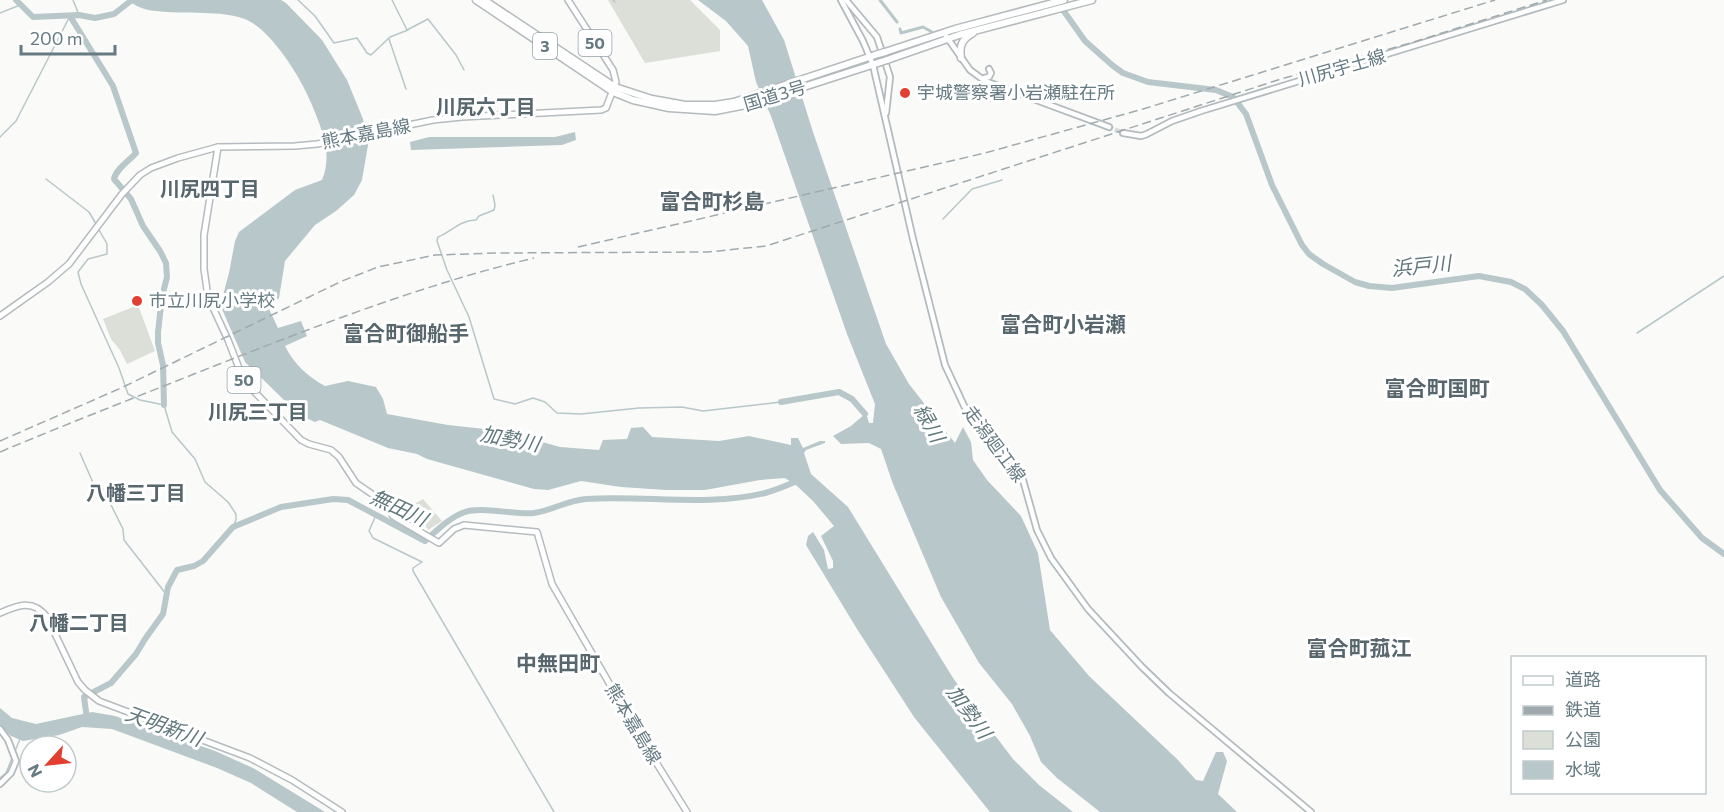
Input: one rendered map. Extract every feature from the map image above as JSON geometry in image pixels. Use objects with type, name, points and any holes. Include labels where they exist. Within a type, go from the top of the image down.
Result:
[{"type":"highway","name":"国道3号","points":[[477,0],[614,89],[685,105],[715,105],[749,100],[884,61],[946,36],[981,29],[1064,0]]},
{"type":"highway","name":"国道3号","points":[[484,0],[614,89]]},
{"type":"highway","name":"国道3号","points":[[749,100],[881,53],[1045,8],[1092,0]]},
{"type":"highway","points":[[961,58],[960,48],[963,41],[981,29]]},
{"type":"main road","name":"50","points":[[568,0],[614,70],[616,79],[614,89]]},
{"type":"main road","name":"走潟廻江線","points":[[841,0],[871,65],[886,116],[913,239],[945,365],[966,410],[1016,467],[1023,480],[1037,530],[1051,558],[1088,609],[1142,667],[1169,693],[1311,812]]},
{"type":"main road","name":"走潟廻江線","points":[[846,0],[877,37],[890,77],[886,116]]},
{"type":"main road","name":"川尻宇土線","points":[[1123,133],[1141,136],[1172,120],[1563,0]]},
{"type":"main road","points":[[946,36],[976,75],[995,86],[1109,127]]},
{"type":"main road","points":[[982,78],[990,77],[989,69]]},
{"type":"main road","name":"熊本嘉島線","points":[[0,316],[69,264],[124,192],[140,175],[177,158],[218,147],[301,146],[433,120],[601,110],[606,108],[614,89]]},
{"type":"main road","name":"熊本嘉島線","points":[[218,147],[204,235],[205,280],[210,305],[224,330],[244,381],[301,440],[331,450],[339,457],[360,487],[385,503],[395,518],[439,543],[454,530],[471,524],[537,532],[552,584],[639,735],[687,812]]},
{"type":"main road","points":[[0,613],[23,604],[34,605],[39,609],[47,617],[82,687],[99,701],[250,758],[292,780],[342,812]]},
{"type":"main road","points":[[0,729],[15,756],[15,766],[0,784]]},
{"type":"green space","points":[[608,0],[690,0],[720,30],[720,51],[645,63]]},
{"type":"green space","points":[[138,305],[155,351],[127,364],[111,339],[103,319]]},
{"type":"green space","points":[[423,499],[442,521],[428,530],[414,504]]},
{"type":"water","name":"加勢川","points":[[128,0],[281,0],[322,40],[347,80],[363,119],[368,145],[362,180],[354,195],[315,225],[285,261],[279,298],[269,309],[278,328],[301,321],[307,336],[285,346],[307,374],[325,386],[348,381],[376,387],[383,399],[387,414],[448,425],[503,431],[560,447],[599,450],[603,440],[627,439],[631,428],[643,427],[652,437],[719,441],[749,436],[791,445],[791,438],[798,438],[803,448],[825,441],[804,453],[811,474],[848,507],[953,678],[1013,759],[1039,785],[1073,812],[990,812],[914,717],[857,629],[806,545],[808,536],[813,532],[824,550],[828,569],[833,568],[833,561],[821,536],[834,526],[813,501],[785,478],[705,490],[621,487],[581,481],[548,490],[534,489],[427,459],[417,454],[388,448],[320,420],[315,422],[306,418],[305,412],[284,400],[245,362],[218,300],[222,299],[239,232],[295,190],[322,180],[326,151],[316,114],[286,58],[268,36],[249,21],[230,15],[151,10],[141,8]]},
{"type":"water","name":"緑川","points":[[698,0],[762,0],[784,40],[886,344],[909,384],[955,443],[963,427],[971,442],[973,460],[987,480],[1021,516],[1038,553],[1050,630],[1089,676],[1177,759],[1196,780],[1203,781],[1216,752],[1223,752],[1227,761],[1218,794],[1237,812],[1100,812],[1057,778],[1041,762],[1012,704],[979,663],[941,597],[893,484],[881,449],[869,443],[841,444],[833,436],[851,426],[866,413],[869,423],[873,423],[875,404],[847,334],[771,116],[756,82],[748,46],[726,21]]},
{"type":"water","points":[[575,132],[576,140],[562,145],[411,150],[410,142],[429,137],[555,137]]},
{"type":"water","points":[[0,708],[12,718],[36,724],[92,712],[115,716],[215,751],[253,768],[325,812],[297,812],[251,783],[112,729],[82,727],[62,734],[18,734],[18,739],[0,726]]},
{"type":"waterway","points":[[16,0],[33,17],[79,15],[95,18],[114,14],[132,0]]},
{"type":"waterway","points":[[73,0],[79,15]]},
{"type":"waterway","points":[[298,0],[315,16],[334,43],[357,38],[367,53],[371,55],[390,37],[408,30]]},
{"type":"waterway","points":[[392,0],[407,30],[428,19],[456,55],[464,70]]},
{"type":"waterway","points":[[880,0],[897,22]]},
{"type":"waterway","name":"浜戸川","points":[[1056,0],[1085,41],[1123,73],[1148,82],[1216,90],[1233,97],[1246,114],[1272,185],[1302,245],[1309,254],[1323,264],[1355,282],[1369,286],[1392,288],[1479,276],[1511,282],[1525,289],[1542,305],[1563,331],[1660,490],[1702,538],[1724,554]]},
{"type":"waterway","points":[[0,13],[20,5]]},
{"type":"waterway","points":[[0,137],[16,121],[70,16]]},
{"type":"waterway","points":[[70,16],[113,86],[136,153],[120,168],[114,179],[131,199],[143,226],[166,263],[167,277],[158,332],[163,365],[164,405]]},
{"type":"waterway","points":[[900,29],[901,33],[923,27],[932,32]]},
{"type":"waterway","points":[[389,39],[406,89]]},
{"type":"waterway","points":[[46,179],[89,212],[96,224]]},
{"type":"waterway","points":[[943,219],[972,189],[1002,180]]},
{"type":"waterway","points":[[493,195],[494,210],[479,216],[476,220],[460,224],[438,237],[437,241],[447,270],[469,317],[494,399],[515,404],[533,398],[545,402],[557,413],[581,414],[639,408],[682,407],[703,411],[781,402]]},
{"type":"waterway","points":[[98,228],[107,244],[107,254],[88,259],[78,272],[128,394],[140,400],[164,405],[172,432],[195,459],[205,482],[228,502],[236,514],[233,527]]},
{"type":"waterway","points":[[1637,333],[1724,276]]},
{"type":"waterway","points":[[781,402],[839,392],[852,399],[865,414]]},
{"type":"waterway","points":[[80,453],[94,485],[102,487],[123,529],[124,540],[166,594]]},
{"type":"waterway","name":"無田川","points":[[87,719],[84,697],[111,683],[136,654],[163,614],[168,587],[177,570],[203,561],[233,527],[281,507],[333,499],[348,500],[425,541],[454,517],[472,510],[534,513],[586,499],[698,500],[743,497],[765,493],[799,480]]},
{"type":"waterway","points":[[376,515],[369,531],[373,538],[422,562],[413,568],[413,571],[554,812]]},
{"type":"waterway","points":[[15,751],[18,744]]},
{"type":"waterway","points":[[0,778],[6,773],[13,756]]},
{"type":"tunnel","points":[[1109,127],[1123,133]]},
{"type":"railway","points":[[578,247],[985,153],[1143,109],[1495,0]]},
{"type":"railway","points":[[0,441],[121,388],[342,281],[378,267],[435,255],[708,252],[766,246],[1281,79],[1407,44],[1547,0]]},
{"type":"railway","points":[[0,452],[320,325],[405,295],[534,258]]},
{"type":"place","name":"宇城警察署小岩瀬駐在所","points":[[905,93]]},
{"type":"place","name":"市立川尻小学校","points":[[137,301]]},
{"type":"district","name":"川尻六丁目","points":[[486,107]]},
{"type":"district","name":"川尻四丁目","points":[[210,189]]},
{"type":"district","name":"富合町杉島","points":[[712,202]]},
{"type":"district","name":"富合町小岩瀬","points":[[1063,325]]},
{"type":"district","name":"富合町御船手","points":[[406,334]]},
{"type":"district","name":"富合町国町","points":[[1437,389]]},
{"type":"district","name":"川尻三丁目","points":[[258,412]]},
{"type":"district","name":"八幡三丁目","points":[[136,493]]},
{"type":"district","name":"八幡二丁目","points":[[79,623]]},
{"type":"district","name":"富合町菰江","points":[[1359,649]]},
{"type":"district","name":"中無田町","points":[[558,664]]},
{"type":"water label","name":"天明新川","points":[[164,726]]}]
